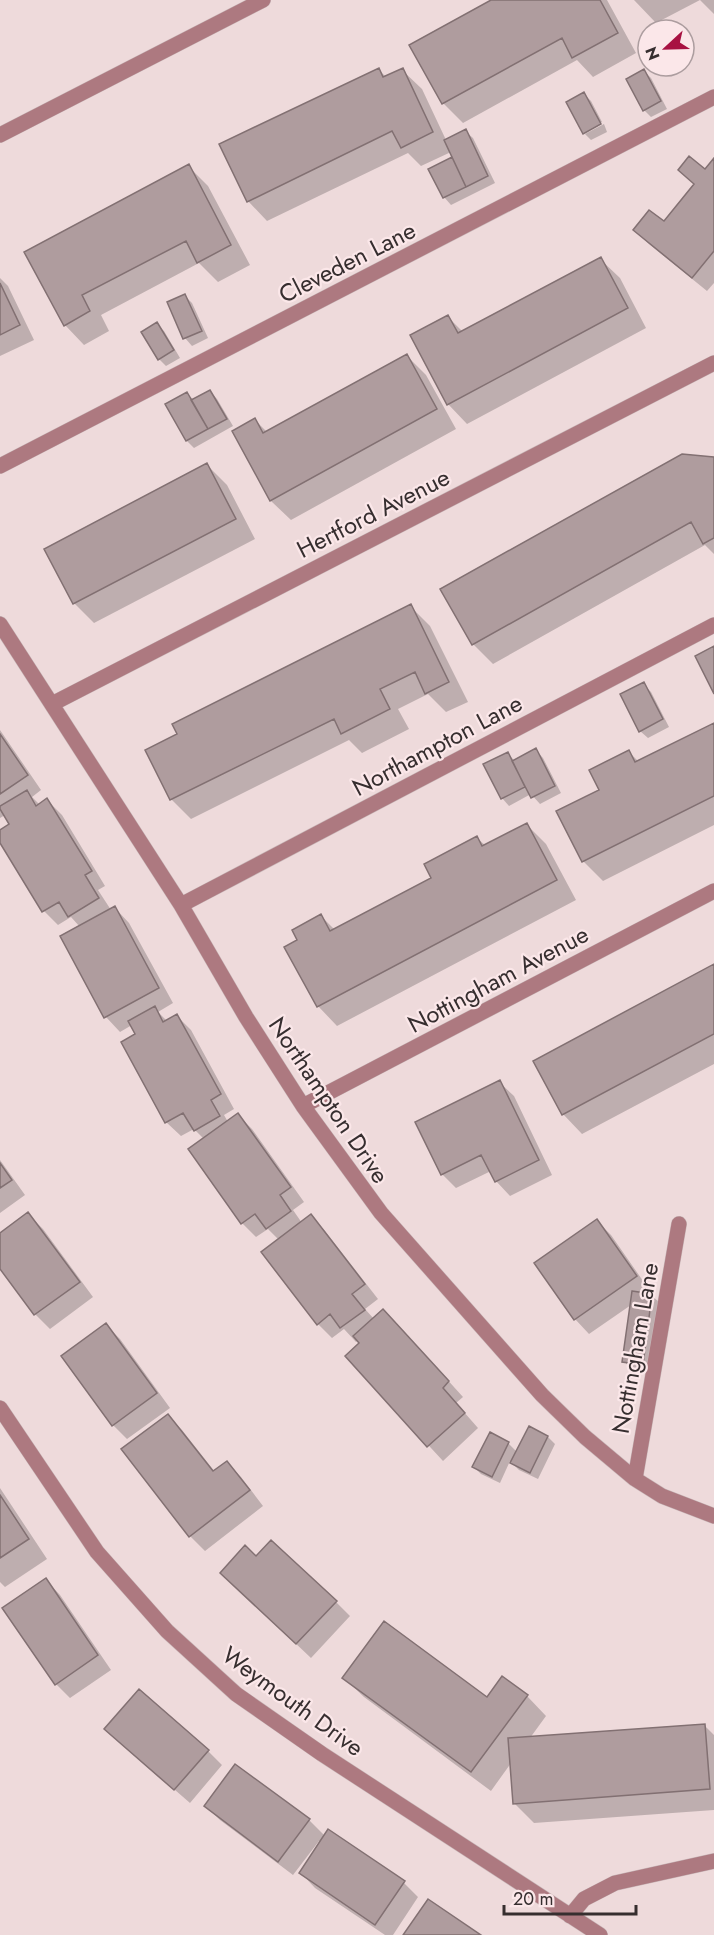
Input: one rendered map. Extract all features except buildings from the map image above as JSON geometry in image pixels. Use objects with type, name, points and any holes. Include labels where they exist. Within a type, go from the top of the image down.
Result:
[{"type":"street","points":[[0,135],[263,0]]},
{"type":"street","name":"Cleveden Lane","points":[[0,466],[714,97]]},
{"type":"street","name":"Hertford Avenue","points":[[52,704],[714,363]]},
{"type":"street","name":"Northampton Drive","points":[[0,624],[181,905],[246,1017],[303,1106],[381,1213],[526,1378],[585,1437],[635,1479],[662,1496],[714,1516]]},
{"type":"street","name":"Northampton Lane","points":[[181,905],[714,626]]},
{"type":"street","name":"Nottingham Avenue","points":[[303,1106],[714,891]]},
{"type":"street","name":"Nottingham Lane","points":[[635,1479],[680,1224]]},
{"type":"street","name":"Weymouth Drive","points":[[0,1408],[97,1552],[167,1631],[236,1694],[322,1754],[600,1935]]},
{"type":"street","points":[[570,1916],[584,1899],[615,1883],[714,1861]]}]
